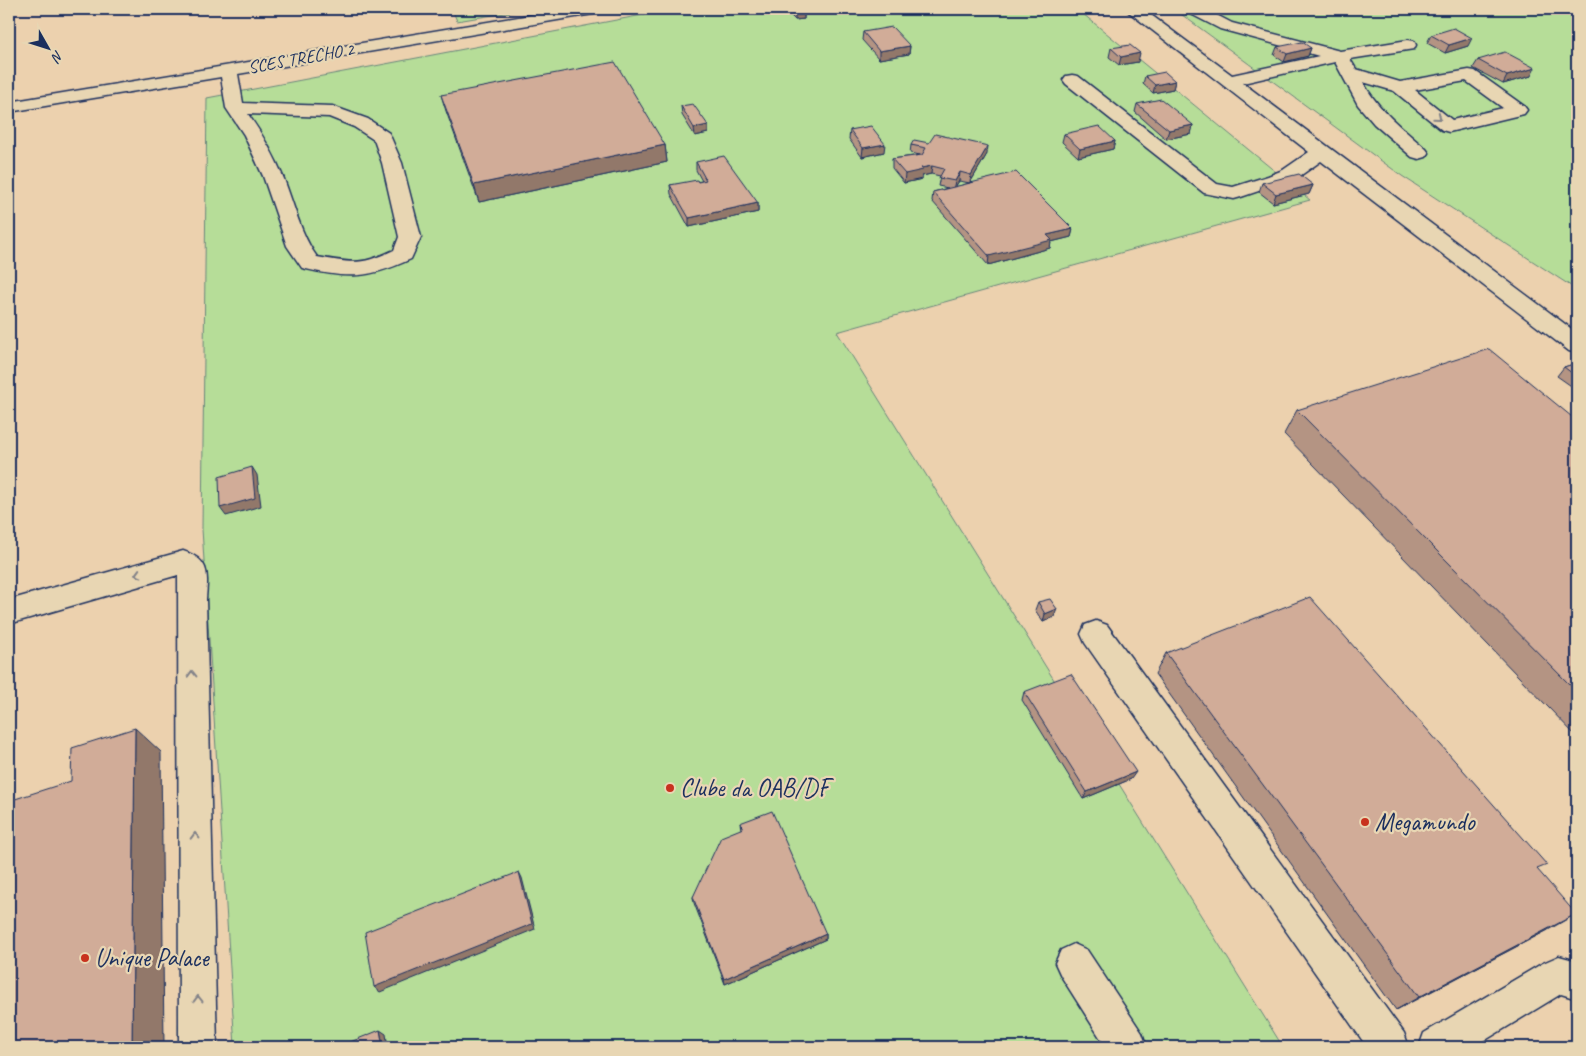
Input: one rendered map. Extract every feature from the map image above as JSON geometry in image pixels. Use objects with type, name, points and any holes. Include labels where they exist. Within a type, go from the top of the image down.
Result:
[{"type":"street","name":"SCES TRECHO 2","points":[[9,107],[593,9]]},
{"type":"street","points":[[1133,9],[1577,345]]},
{"type":"street","points":[[1193,9],[1226,26],[1340,56],[1364,101],[1419,153]]},
{"type":"street","points":[[1229,81],[1340,56],[1408,46]]},
{"type":"street","points":[[229,70],[234,108],[253,135],[273,176],[298,246],[310,263],[356,270],[378,266],[404,254],[410,237],[392,163],[382,137],[361,123],[332,112],[234,108]]},
{"type":"street","points":[[1349,73],[1400,87],[1449,126],[1518,110],[1469,75],[1400,87]]},
{"type":"street","points":[[1072,80],[1211,189],[1234,193],[1290,174],[1322,152]]},
{"type":"street","points":[[1290,174],[1360,181]]},
{"type":"street","points":[[9,612],[183,562],[191,567],[193,582],[191,599],[198,1047]]},
{"type":"street","points":[[1096,634],[1390,1047]]},
{"type":"street","points":[[1074,963],[1128,1047]]},
{"type":"street","points":[[1438,1047],[1556,976],[1559,975],[1577,980]]},
{"type":"green space","points":[[452,9],[529,9],[457,21]]},
{"type":"green space","name":"Clube da OAB/DF","points":[[674,9],[1077,9],[1310,200],[837,332],[1283,1047],[235,1047],[202,529],[207,98]]},
{"type":"green space","points":[[1174,9],[1577,9],[1577,290],[1402,176]]},
{"type":"building","points":[[792,9],[802,9],[804,11],[795,13]]},
{"type":"building","points":[[892,27],[910,46],[879,51],[863,32]]},
{"type":"building","points":[[1454,28],[1472,38],[1449,45],[1431,35]]},
{"type":"building","points":[[1302,42],[1311,48],[1287,54],[1277,47]]},
{"type":"building","points":[[1130,45],[1140,53],[1121,57],[1111,48]]},
{"type":"building","points":[[1505,52],[1535,68],[1507,76],[1478,60]]},
{"type":"building","points":[[615,62],[665,145],[474,185],[441,95]]},
{"type":"building","points":[[1165,72],[1175,81],[1155,85],[1145,76]]},
{"type":"building","points":[[1161,99],[1193,125],[1169,130],[1137,104]]},
{"type":"building","points":[[693,104],[708,125],[694,128],[681,106]]},
{"type":"building","points":[[871,126],[885,144],[863,148],[850,130]]},
{"type":"building","points":[[1099,126],[1115,141],[1080,149],[1064,134]]},
{"type":"building","points":[[935,134],[988,146],[971,175],[960,172],[955,181],[939,178],[944,169],[932,166],[905,174],[892,159],[922,155],[926,148],[911,145],[914,140],[929,143]]},
{"type":"building","points":[[724,156],[758,203],[689,218],[670,185],[706,180],[696,162]]},
{"type":"building","points":[[1016,172],[1073,229],[1047,235],[1052,240],[989,256],[933,192]]},
{"type":"building","points":[[1299,174],[1313,185],[1276,194],[1262,183]]},
{"type":"building","points":[[1489,349],[1577,421],[1577,692],[1297,410]]},
{"type":"building","points":[[1577,363],[1577,377],[1564,367]]},
{"type":"building","points":[[252,467],[255,498],[220,508],[219,477]]},
{"type":"building","name":"Megamundo","points":[[1310,597],[1547,865],[1537,869],[1576,914],[1419,997],[1166,653]]},
{"type":"building","points":[[1050,599],[1057,609],[1045,614],[1038,602]]},
{"type":"building","points":[[1071,674],[1136,772],[1087,792],[1024,692]]},
{"type":"building","name":"Unique Palace","points":[[135,728],[132,1047],[9,1047],[9,801],[71,781],[72,748]]},
{"type":"building","points":[[772,811],[826,934],[724,979],[693,897],[721,837],[743,828],[740,823]]},
{"type":"building","points":[[519,872],[532,924],[374,987],[365,932]]},
{"type":"building","points":[[380,1030],[383,1047],[338,1047]]},
{"type":"place","name":"Clube da OAB/DF","points":[[670,788]]},
{"type":"place","name":"Megamundo","points":[[1365,822]]},
{"type":"place","name":"Unique Palace","points":[[85,958]]}]
